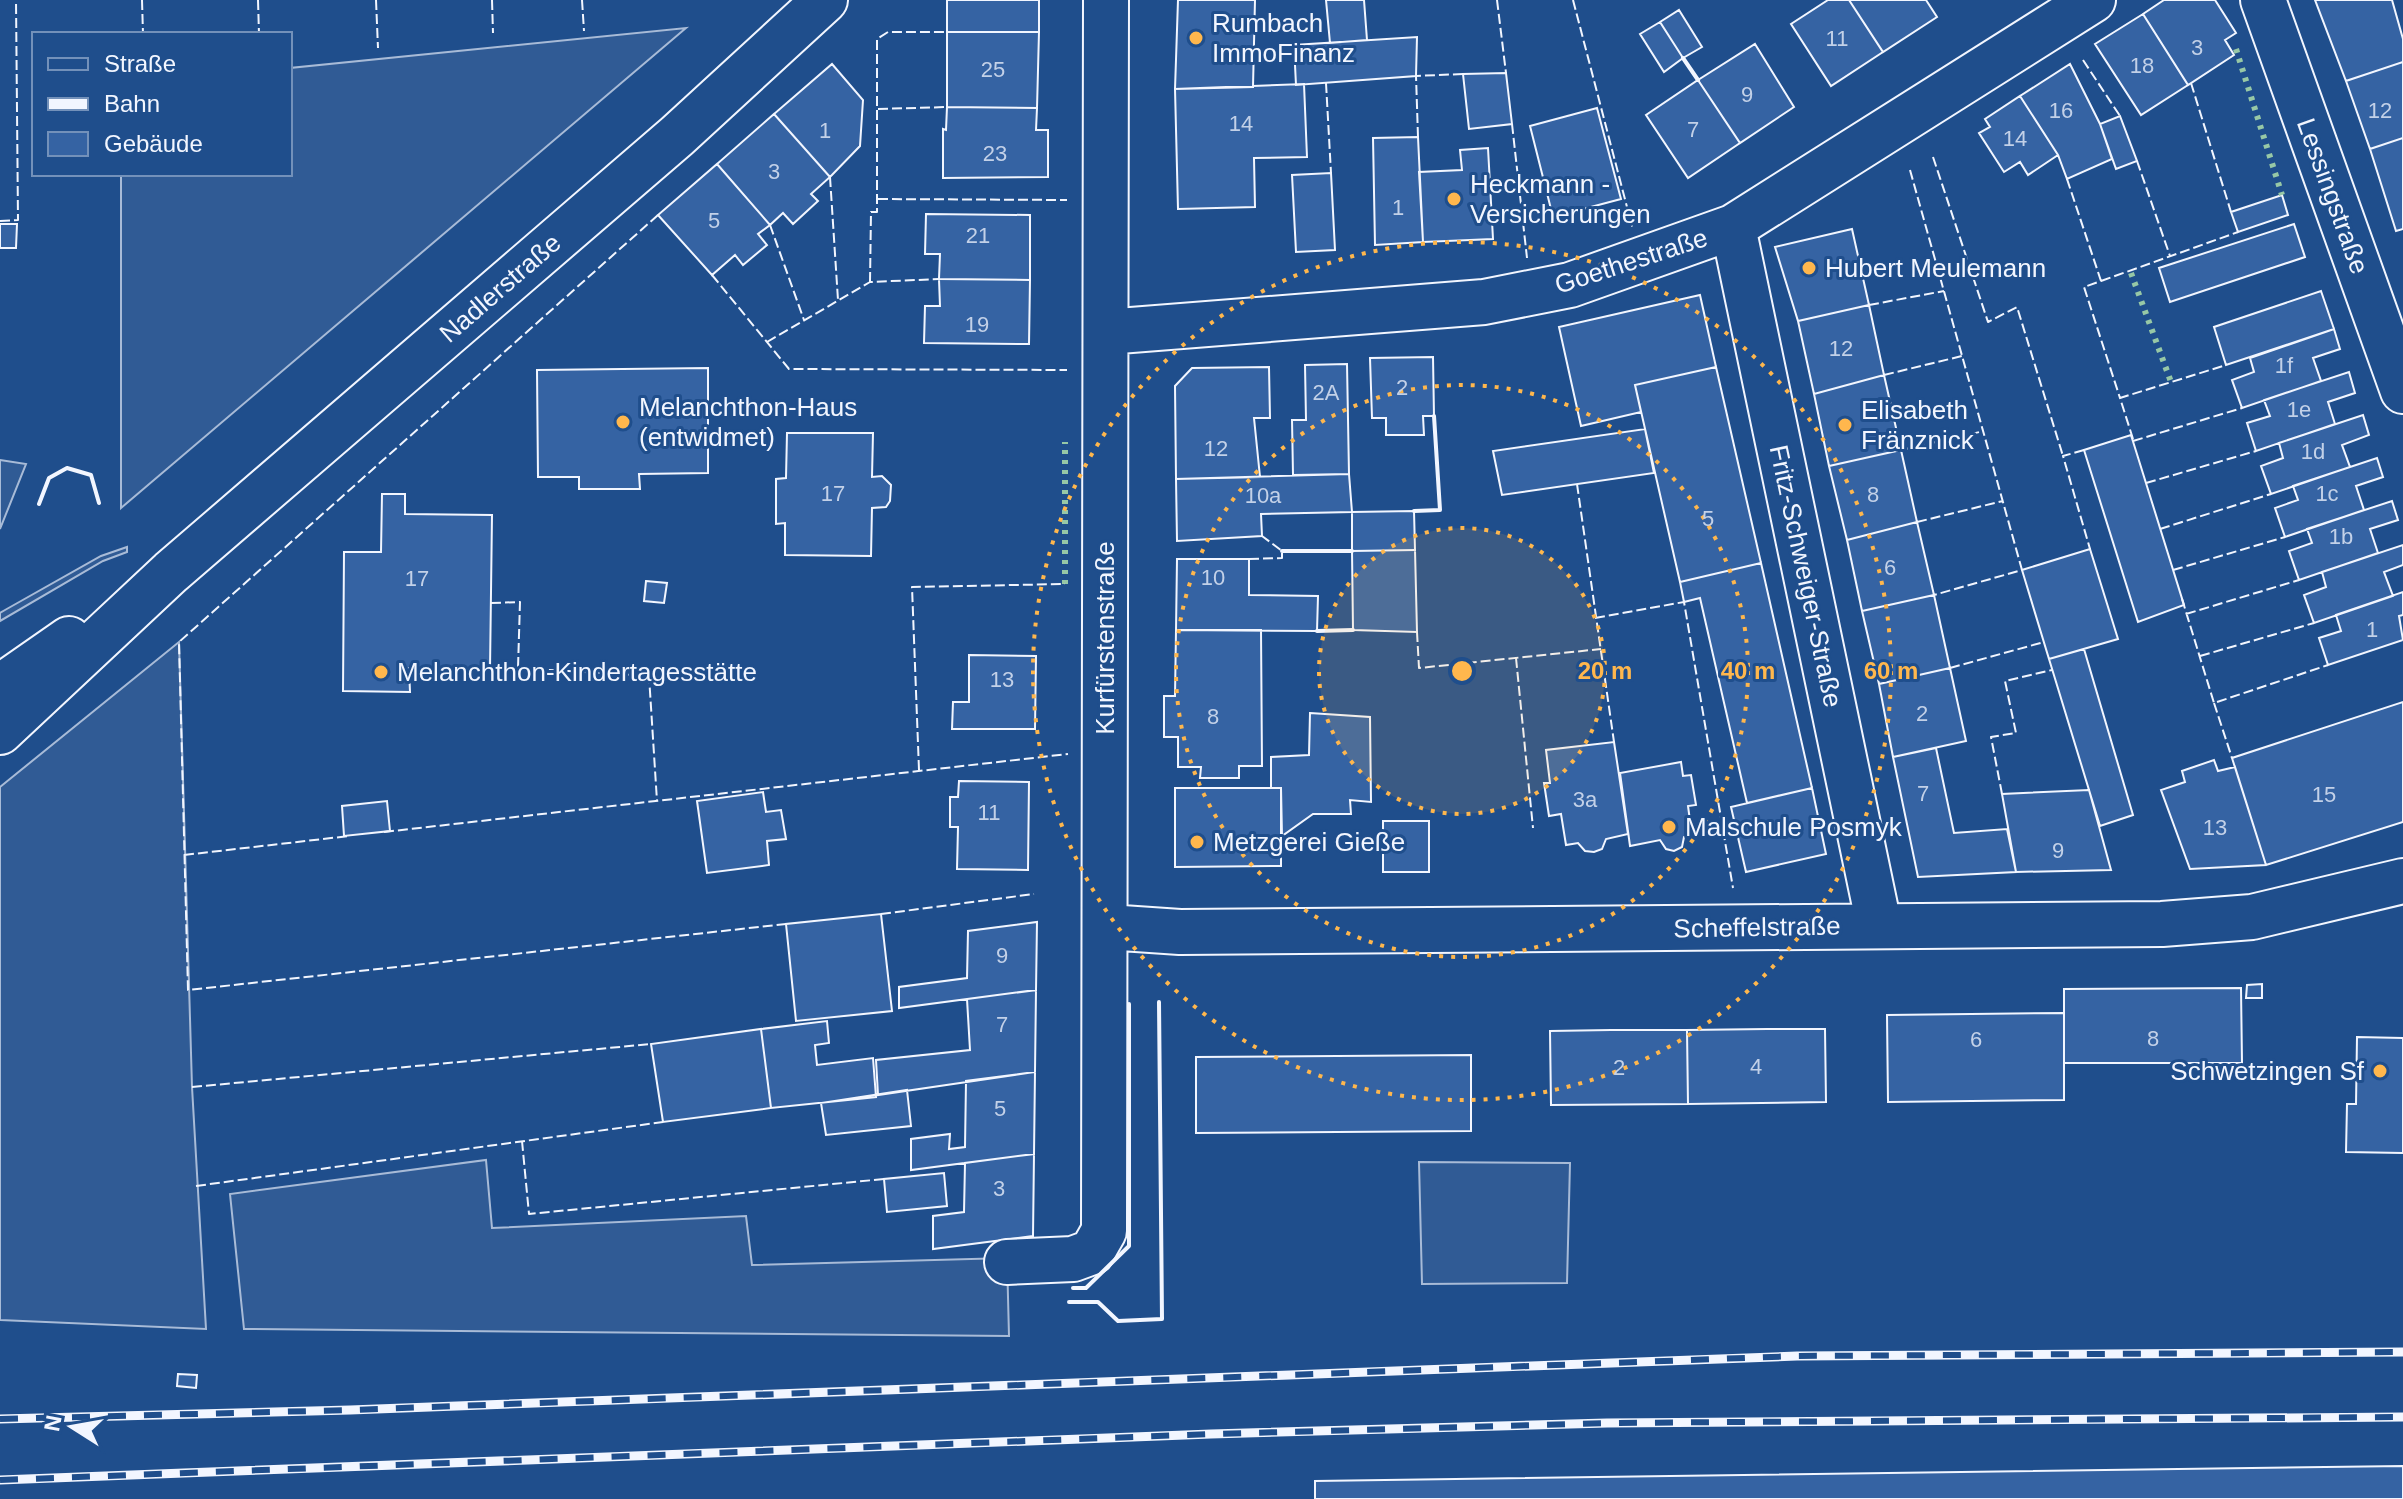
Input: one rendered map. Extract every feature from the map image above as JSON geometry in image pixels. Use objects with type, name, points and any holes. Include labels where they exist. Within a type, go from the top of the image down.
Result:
[{"type":"street","name":"Nadlerstraße","points":[[0,732],[171,572],[677,136],[825,0]]},
{"type":"street","name":"Kurfürstenstraße","points":[[1007,1262],[1073,1259],[1092,1252],[1104,1231],[1107,927],[1106,0]]},
{"type":"street","name":"Goethestraße","points":[[1106,332],[1484,302],[1570,285],[1733,227],[2093,0]]},
{"type":"street","name":"Lessingstraße","points":[[2263,0],[2403,391]]},
{"type":"street","name":"Fritz-Schweiger-Straße","points":[[1733,227],[1879,925]]},
{"type":"street","name":"Nadlerstraße","points":[[0,687],[171,572]]},
{"type":"street","name":"Scheffelstraße","points":[[1107,927],[1144,932],[1180,932],[2162,924],[2252,917],[2403,881]]},
{"type":"shaded area","points":[[686,28],[121,508],[121,176],[292,176],[292,68]]},
{"type":"shaded area","points":[[0,460],[26,464],[0,529]]},
{"type":"shaded area","points":[[127,547],[127,552],[103,561],[0,621],[0,613],[5,610],[101,556]]},
{"type":"shaded area","points":[[179,642],[192,1087],[206,1329],[0,1320],[0,787]]},
{"type":"shaded area","points":[[486,1160],[492,1228],[746,1216],[752,1265],[1007,1258],[1009,1336],[244,1329],[230,1194]]},
{"type":"shaded area","points":[[1419,1162],[1570,1163],[1567,1283],[1422,1284]]},
{"type":"building","points":[[947,0],[1039,0],[1039,32],[947,32]]},
{"type":"building","points":[[1178,0],[1255,0],[1253,87],[1175,89]]},
{"type":"building","points":[[1326,0],[1364,0],[1367,40],[1330,43]]},
{"type":"building","points":[[1828,0],[1849,0],[1883,52],[1831,86],[1791,24]]},
{"type":"building","points":[[1849,0],[1926,0],[1937,17],[1883,52]]},
{"type":"building","points":[[2164,0],[2215,0],[2236,33],[2225,40],[2234,55],[2188,85],[2143,14]]},
{"type":"building","points":[[2315,0],[2392,0],[2403,39],[2403,62],[2346,81]]},
{"type":"building","points":[[1679,10],[1702,47],[1683,58],[1660,22]]},
{"type":"building","points":[[2143,14],[2188,85],[2141,115],[2095,44]]},
{"type":"building","points":[[1660,22],[1683,58],[1664,72],[1640,34]]},
{"type":"building","points":[[947,32],[1039,32],[1037,108],[947,107]]},
{"type":"building","points":[[1417,37],[1416,76],[1296,85],[1294,45]]},
{"type":"building","points":[[1755,44],[1794,107],[1740,143],[1698,80]]},
{"type":"building","points":[[2403,62],[2403,138],[2370,149],[2346,81]]},
{"type":"building","points":[[832,64],[863,100],[860,146],[830,177],[774,114]]},
{"type":"building","points":[[2070,64],[2100,124],[2112,159],[2067,179],[2058,155],[2020,96]]},
{"type":"building","points":[[1506,73],[1512,124],[1469,129],[1463,74]]},
{"type":"building","points":[[1698,80],[1740,143],[1688,178],[1646,115]]},
{"type":"building","points":[[1304,84],[1307,157],[1254,158],[1255,207],[1178,209],[1175,89]]},
{"type":"building","points":[[2020,96],[2058,155],[2028,175],[2020,162],[2004,172],[1979,133],[1990,127],[1985,119]]},
{"type":"building","points":[[947,107],[1037,108],[1036,130],[1048,130],[1048,177],[943,178],[943,129],[946,130]]},
{"type":"building","points":[[1597,108],[1621,199],[1553,217],[1530,126]]},
{"type":"building","points":[[774,114],[830,177],[811,194],[818,201],[793,224],[783,213],[770,225],[717,164]]},
{"type":"building","points":[[2120,116],[2137,161],[2116,169],[2100,124]]},
{"type":"building","points":[[1418,137],[1423,242],[1375,245],[1373,138]]},
{"type":"building","points":[[2403,138],[2403,229],[2396,231],[2370,149]]},
{"type":"building","points":[[1488,148],[1493,239],[1423,242],[1419,172],[1462,170],[1460,150]]},
{"type":"building","points":[[717,164],[770,225],[758,234],[767,245],[743,265],[735,255],[712,275],[658,215]]},
{"type":"building","points":[[1331,173],[1335,250],[1296,252],[1292,175]]},
{"type":"building","points":[[2282,195],[2288,215],[2238,232],[2231,212]]},
{"type":"building","points":[[926,214],[1030,215],[1030,280],[939,279],[940,254],[925,254]]},
{"type":"building","points":[[0,224],[17,224],[16,248],[0,248]]},
{"type":"building","points":[[2294,224],[2305,257],[2170,302],[2159,268]]},
{"type":"building","points":[[1852,229],[1869,305],[1798,321],[1775,247]]},
{"type":"building","points":[[939,279],[1030,280],[1029,344],[924,343],[925,306],[940,306]]},
{"type":"building","points":[[2321,291],[2334,329],[2226,365],[2214,327]]},
{"type":"building","points":[[1700,295],[1716,367],[1635,385],[1641,412],[1581,426],[1559,327]]},
{"type":"building","points":[[1869,305],[1884,375],[1814,394],[1798,321]]},
{"type":"building","points":[[2334,329],[2340,349],[2313,358],[2321,381],[2242,408],[2232,380],[2254,372],[2250,358]]},
{"type":"building","points":[[1433,357],[1434,416],[1423,416],[1424,435],[1386,435],[1386,418],[1372,418],[1370,358]]},
{"type":"building","points":[[1347,364],[1349,474],[1293,475],[1292,420],[1306,420],[1305,365]]},
{"type":"building","points":[[1269,367],[1270,418],[1254,418],[1260,477],[1176,479],[1175,386],[1192,368]]},
{"type":"building","points":[[1716,367],[1761,563],[1680,582],[1635,385]]},
{"type":"building","name":"Melanchthon-Haus (entwidmet)","points":[[708,368],[708,473],[639,474],[640,489],[579,489],[579,477],[538,477],[537,370]]},
{"type":"building","points":[[2349,372],[2355,393],[2328,402],[2335,424],[2256,451],[2247,423],[2270,416],[2264,400]]},
{"type":"building","points":[[1884,375],[1901,450],[1829,466],[1814,394]]},
{"type":"building","points":[[2363,415],[2369,435],[2342,445],[2350,467],[2271,494],[2261,466],[2283,458],[2279,443]]},
{"type":"building","points":[[1645,429],[1654,473],[1502,495],[1493,451]]},
{"type":"building","points":[[787,433],[873,433],[872,477],[882,476],[891,485],[890,501],[886,507],[872,508],[871,556],[785,555],[785,523],[776,524],[776,479],[786,478]]},
{"type":"building","points":[[2131,435],[2184,605],[2138,622],[2084,450]]},
{"type":"building","points":[[1901,450],[1917,522],[1847,540],[1829,466]]},
{"type":"building","points":[[2377,458],[2383,477],[2356,486],[2364,510],[2285,537],[2275,508],[2298,500],[2293,486]]},
{"type":"building","points":[[1349,474],[1352,512],[1261,514],[1262,536],[1177,541],[1176,479]]},
{"type":"building","points":[[382,494],[405,494],[405,514],[492,515],[490,669],[409,668],[410,692],[343,691],[344,552],[381,552]]},
{"type":"building","points":[[2392,501],[2398,520],[2370,529],[2378,553],[2299,580],[2289,551],[2312,543],[2307,529]]},
{"type":"building","points":[[1414,511],[1415,550],[1352,551],[1352,512]]},
{"type":"building","points":[[1917,522],[1934,595],[1862,611],[1847,540]]},
{"type":"building","points":[[2403,545],[2403,565],[2384,572],[2393,596],[2314,623],[2304,595],[2326,587],[2322,572]]},
{"type":"building","points":[[2090,549],[2118,639],[2049,659],[2022,570]]},
{"type":"building","points":[[1415,550],[1417,632],[1353,630],[1352,551]]},
{"type":"building","points":[[1177,559],[1249,559],[1249,595],[1318,596],[1317,631],[1176,630]]},
{"type":"building","points":[[1761,563],[1812,788],[1747,803],[1700,598],[1684,602],[1680,582]]},
{"type":"building","points":[[646,581],[667,583],[664,603],[644,601]]},
{"type":"building","points":[[2403,592],[2403,615],[2399,616],[2403,640],[2328,665],[2319,638],[2341,631],[2336,615]]},
{"type":"building","points":[[1934,595],[1950,668],[1879,684],[1862,611]]},
{"type":"building","points":[[1176,630],[1261,630],[1262,766],[1239,766],[1239,778],[1200,778],[1201,767],[1178,767],[1178,737],[1164,737],[1164,696],[1175,696]]},
{"type":"building","points":[[2084,649],[2133,815],[2100,826],[2049,659]]},
{"type":"building","points":[[969,655],[1036,656],[1035,729],[952,729],[953,702],[969,702]]},
{"type":"building","points":[[1950,668],[1966,741],[1893,757],[1879,684]]},
{"type":"building","points":[[2403,702],[2403,822],[2266,865],[2232,758]]},
{"type":"building","points":[[1310,713],[1370,717],[1371,802],[1350,800],[1351,814],[1313,814],[1282,836],[1281,788],[1271,788],[1271,757],[1309,755]]},
{"type":"building","points":[[1614,742],[1628,834],[1606,839],[1602,849],[1594,852],[1585,851],[1578,843],[1566,845],[1561,814],[1549,816],[1544,783],[1550,783],[1546,750]]},
{"type":"building","points":[[1936,748],[1954,833],[2007,829],[2016,872],[1918,877],[1893,757]]},
{"type":"building","points":[[2214,760],[2218,771],[2235,767],[2266,865],[2190,869],[2161,790],[2185,782],[2182,771]]},
{"type":"building","points":[[1681,762],[1683,776],[1691,775],[1696,805],[1688,806],[1692,835],[1684,837],[1682,847],[1674,851],[1666,849],[1660,840],[1630,846],[1620,773]]},
{"type":"building","points":[[959,781],[1029,782],[1028,870],[957,869],[958,827],[950,827],[950,797],[958,797]]},
{"type":"building","points":[[1175,788],[1281,788],[1281,866],[1175,867]]},
{"type":"building","points":[[1812,788],[1826,854],[1746,872],[1731,807]]},
{"type":"building","points":[[2089,790],[2111,870],[2016,872],[2002,794]]},
{"type":"building","points":[[763,792],[766,812],[781,810],[786,839],[767,841],[769,865],[707,873],[697,801]]},
{"type":"building","points":[[387,801],[390,831],[344,836],[342,806]]},
{"type":"building","points":[[1383,821],[1429,821],[1429,872],[1383,872]]},
{"type":"building","points":[[881,914],[892,1011],[796,1021],[786,924]]},
{"type":"building","points":[[1037,922],[1036,990],[899,1008],[899,987],[967,978],[968,931]]},
{"type":"building","points":[[2262,984],[2262,998],[2246,998],[2247,985]]},
{"type":"building","points":[[2241,988],[2242,1063],[2064,1063],[2064,989]]},
{"type":"building","points":[[1036,990],[1035,1072],[878,1095],[876,1060],[970,1050],[967,999]]},
{"type":"building","points":[[2064,1013],[2064,1100],[1888,1102],[1887,1015]]},
{"type":"building","points":[[827,1021],[829,1043],[815,1045],[817,1065],[873,1058],[876,1097],[771,1108],[761,1029]]},
{"type":"building","points":[[761,1029],[771,1108],[663,1122],[651,1044]]},
{"type":"building","points":[[1825,1029],[1826,1102],[1688,1104],[1687,1030]]},
{"type":"building","points":[[1687,1030],[1688,1104],[1551,1105],[1550,1031]]},
{"type":"building","name":"Schwetzingen Sf","points":[[2357,1037],[2403,1038],[2403,1153],[2346,1152],[2347,1104],[2356,1104]]},
{"type":"building","points":[[1471,1055],[1471,1131],[1196,1133],[1196,1057]]},
{"type":"building","points":[[1035,1072],[1034,1154],[911,1170],[911,1139],[950,1134],[949,1149],[965,1147],[966,1081]]},
{"type":"building","points":[[907,1090],[911,1126],[826,1135],[821,1103]]},
{"type":"building","points":[[1034,1154],[1033,1236],[933,1249],[933,1216],[964,1212],[965,1163]]},
{"type":"building","points":[[944,1173],[947,1206],[887,1212],[884,1179]]},
{"type":"building","points":[[178,1374],[197,1375],[196,1388],[177,1386]]},
{"type":"building","points":[[2403,1466],[2403,1499],[1315,1499],[1315,1481]]},
{"type":"railway","points":[[0,1419],[350,1410],[1797,1356],[2403,1352]]},
{"type":"railway","points":[[0,1480],[1211,1434],[1607,1423],[2403,1417]]},
{"type":"hedge","points":[[2236,49],[2282,195]]},
{"type":"hedge","points":[[2131,273],[2171,382]]},
{"type":"hedge","points":[[1065,442],[1065,584]]},
{"type":"fence","points":[[0,221],[18,220],[16,0]]},
{"type":"fence","points":[[142,0],[143,32]]},
{"type":"fence","points":[[258,0],[259,32]]},
{"type":"fence","points":[[376,0],[378,48]]},
{"type":"fence","points":[[492,0],[493,33]]},
{"type":"fence","points":[[582,0],[584,31]]},
{"type":"fence","points":[[1497,0],[1506,73]]},
{"type":"fence","points":[[1573,0],[1633,230]]},
{"type":"fence","points":[[870,282],[871,212],[877,212],[877,39],[888,32],[947,32]]},
{"type":"fence","points":[[2083,60],[2120,116]]},
{"type":"fence","points":[[1418,137],[1416,76],[1463,74]]},
{"type":"fence","points":[[1326,83],[1331,173]]},
{"type":"fence","points":[[2191,83],[2231,212]]},
{"type":"fence","points":[[878,109],[947,107]]},
{"type":"fence","points":[[1512,124],[1527,258]]},
{"type":"fence","points":[[1933,157],[1988,322],[2017,307],[2063,456]]},
{"type":"fence","points":[[2137,161],[2170,256]]},
{"type":"fence","points":[[1910,170],[2022,570],[1934,595]]},
{"type":"fence","points":[[830,177],[838,300]]},
{"type":"fence","points":[[2067,179],[2101,281],[2084,287],[2120,398]]},
{"type":"fence","points":[[878,199],[1067,200]]},
{"type":"fence","points":[[658,215],[179,642],[188,990],[786,924]]},
{"type":"fence","points":[[770,225],[804,320]]},
{"type":"fence","points":[[2101,281],[2238,232]]},
{"type":"fence","points":[[712,275],[789,369],[1067,370]]},
{"type":"fence","points":[[767,342],[870,282],[939,279]]},
{"type":"fence","points":[[1869,305],[1944,291]]},
{"type":"fence","points":[[1884,375],[1962,356]]},
{"type":"fence","points":[[2133,439],[2120,398],[2226,365]]},
{"type":"fence","points":[[2133,441],[2242,408]]},
{"type":"fence","points":[[1901,450],[1984,431]]},
{"type":"fence","points":[[2084,450],[2063,456],[2090,549]]},
{"type":"fence","points":[[2146,483],[2256,451]]},
{"type":"fence","points":[[1577,484],[1614,742]]},
{"type":"fence","points":[[2160,529],[2271,494]]},
{"type":"fence","points":[[1917,522],[2003,501]]},
{"type":"fence","points":[[1249,559],[1282,558],[1282,551],[1262,536]]},
{"type":"fence","points":[[2173,570],[2285,537]]},
{"type":"fence","points":[[2186,614],[2299,580]]},
{"type":"fence","points":[[919,770],[912,587],[1065,584]]},
{"type":"fence","points":[[2182,599],[2214,703],[2328,665]]},
{"type":"fence","points":[[491,603],[520,602],[518,668],[649,676],[657,801]]},
{"type":"fence","points":[[1595,618],[1684,602],[1733,888]]},
{"type":"fence","points":[[2200,656],[2314,623]]},
{"type":"fence","points":[[1417,632],[1419,668],[1601,649]]},
{"type":"fence","points":[[1950,668],[2044,642]]},
{"type":"fence","points":[[1516,658],[1533,828]]},
{"type":"fence","points":[[2002,794],[1991,737],[2016,733],[2005,681],[2052,670]]},
{"type":"fence","points":[[2214,703],[2232,758]]},
{"type":"fence","points":[[384,832],[1068,754]]},
{"type":"fence","points":[[184,855],[349,836]]},
{"type":"fence","points":[[881,914],[1034,894]]},
{"type":"fence","points":[[192,1087],[651,1044]]},
{"type":"fence","points":[[196,1186],[663,1122]]},
{"type":"fence","points":[[522,1141],[529,1214],[884,1179]]},
{"type":"wall","points":[[1683,58],[1698,80]]},
{"type":"wall","points":[[1414,511],[1440,510],[1434,416]]},
{"type":"wall","points":[[39,504],[49,478],[67,468],[91,475],[99,503]]},
{"type":"wall","points":[[1282,551],[1352,551]]},
{"type":"wall","points":[[1317,631],[1353,630]]},
{"type":"wall","points":[[1069,1302],[1098,1302],[1118,1321],[1162,1319],[1159,1002]]},
{"type":"wall","points":[[1073,1288],[1086,1288],[1129,1246],[1129,1004]]},
{"type":"place","name":"Rumbach ImmoFinanz","points":[[1196,38]]},
{"type":"place","name":"Heckmann - Versicherungen","points":[[1454,199]]},
{"type":"place","name":"Hubert Meulemann","points":[[1809,268]]},
{"type":"place","name":"Melanchthon-Haus (entwidmet)","points":[[623,422]]},
{"type":"place","name":"Elisabeth Fränznick","points":[[1845,425]]},
{"type":"place","name":"Melanchthon-Kindertagesstätte","points":[[381,672]]},
{"type":"place","name":"Malschule Posmyk","points":[[1669,827]]},
{"type":"place","name":"Metzgerei Gieße","points":[[1197,842]]},
{"type":"place","name":"Schwetzingen Sf","points":[[2380,1071]]}]
